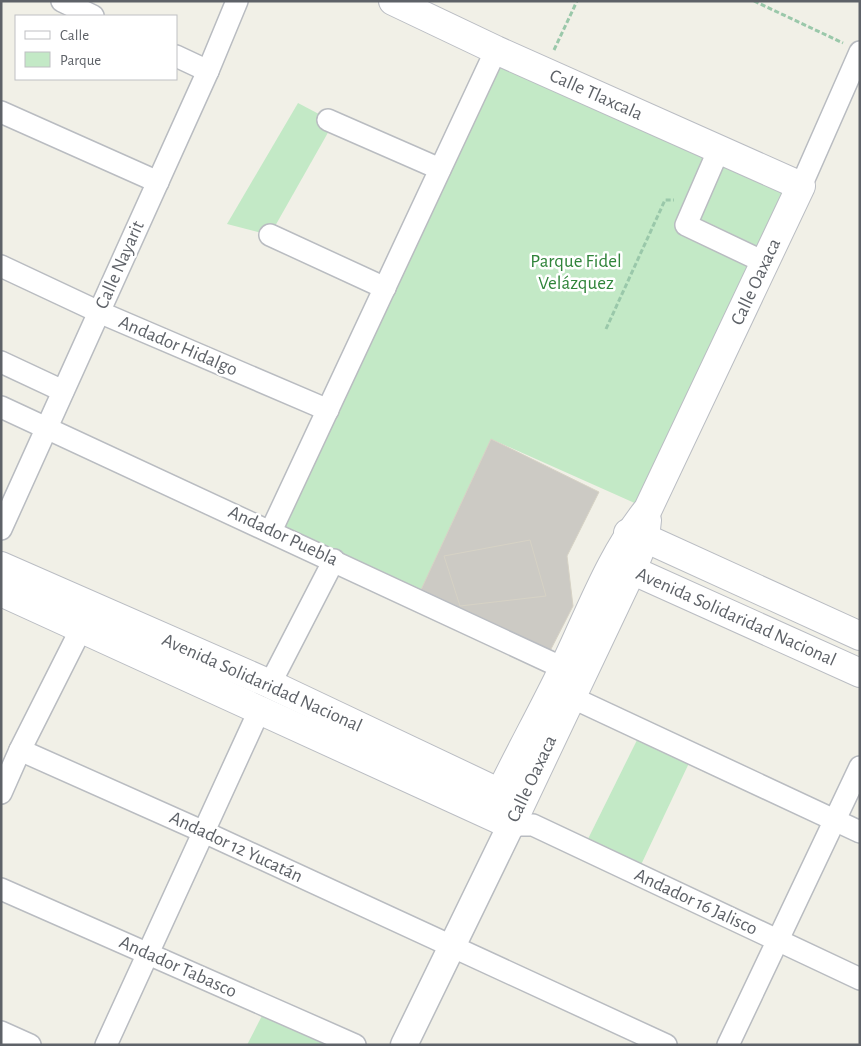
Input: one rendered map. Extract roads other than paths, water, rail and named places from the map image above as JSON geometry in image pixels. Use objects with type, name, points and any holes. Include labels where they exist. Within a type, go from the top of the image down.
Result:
[{"type":"main road","name":"Calle Tlaxcala","points":[[393,1],[544,72],[801,186]]},
{"type":"main road","name":"Calle Oaxaca","points":[[511,812],[563,668],[622,566],[637,536],[801,186]]},
{"type":"main road","name":"Avenida Solidaridad Nacional","points":[[637,536],[860,636]]},
{"type":"main road","name":"Avenida Solidaridad Nacional","points":[[1,566],[270,684],[511,812]]},
{"type":"main road","name":"Calle Oaxaca","points":[[511,812],[571,697],[622,566]]},
{"type":"main road","name":"Avenida Solidaridad Nacional","points":[[622,566],[860,673]]},
{"type":"main road","name":"Avenida Solidaridad Nacional","points":[[1,592],[259,711],[511,812]]},
{"type":"street","points":[[62,1],[91,15]]},
{"type":"street","name":"Calle Nayarit","points":[[1,529],[208,71],[237,1]]},
{"type":"street","points":[[272,531],[496,50]]},
{"type":"street","name":"Calle Oaxaca","points":[[801,186],[856,50]]},
{"type":"street","points":[[178,57],[208,71]]},
{"type":"street","points":[[1,112],[158,182]]},
{"type":"street","points":[[328,120],[440,169]]},
{"type":"street","points":[[719,150],[686,225],[766,264]]},
{"type":"street","points":[[270,235],[385,288]]},
{"type":"street","name":"Andador Hidalgo","points":[[1,266],[99,312],[328,410]]},
{"type":"street","points":[[1,362],[63,391]]},
{"type":"street","name":"Andador Puebla","points":[[1,407],[272,531],[563,668]]},
{"type":"street","points":[[270,684],[334,560]]},
{"type":"street","points":[[1,793],[20,750],[81,629]]},
{"type":"street","points":[[571,697],[860,832]]},
{"type":"street","points":[[106,1045],[259,711]]},
{"type":"street","name":"Andador 12 Yucatán","points":[[20,750],[204,832],[666,1045]]},
{"type":"street","points":[[728,1045],[860,767]]},
{"type":"street","name":"Calle Oaxaca","points":[[404,1045],[511,812]]},
{"type":"street","name":"Andador 16 Jalisco","points":[[511,812],[860,979]]},
{"type":"street","name":"Andador Tabasco","points":[[1,889],[354,1045]]},
{"type":"street","points":[[1,1032],[30,1045]]},
{"type":"park label","name":"Parque Fidel Velázquez","points":[[576,272]]}]
